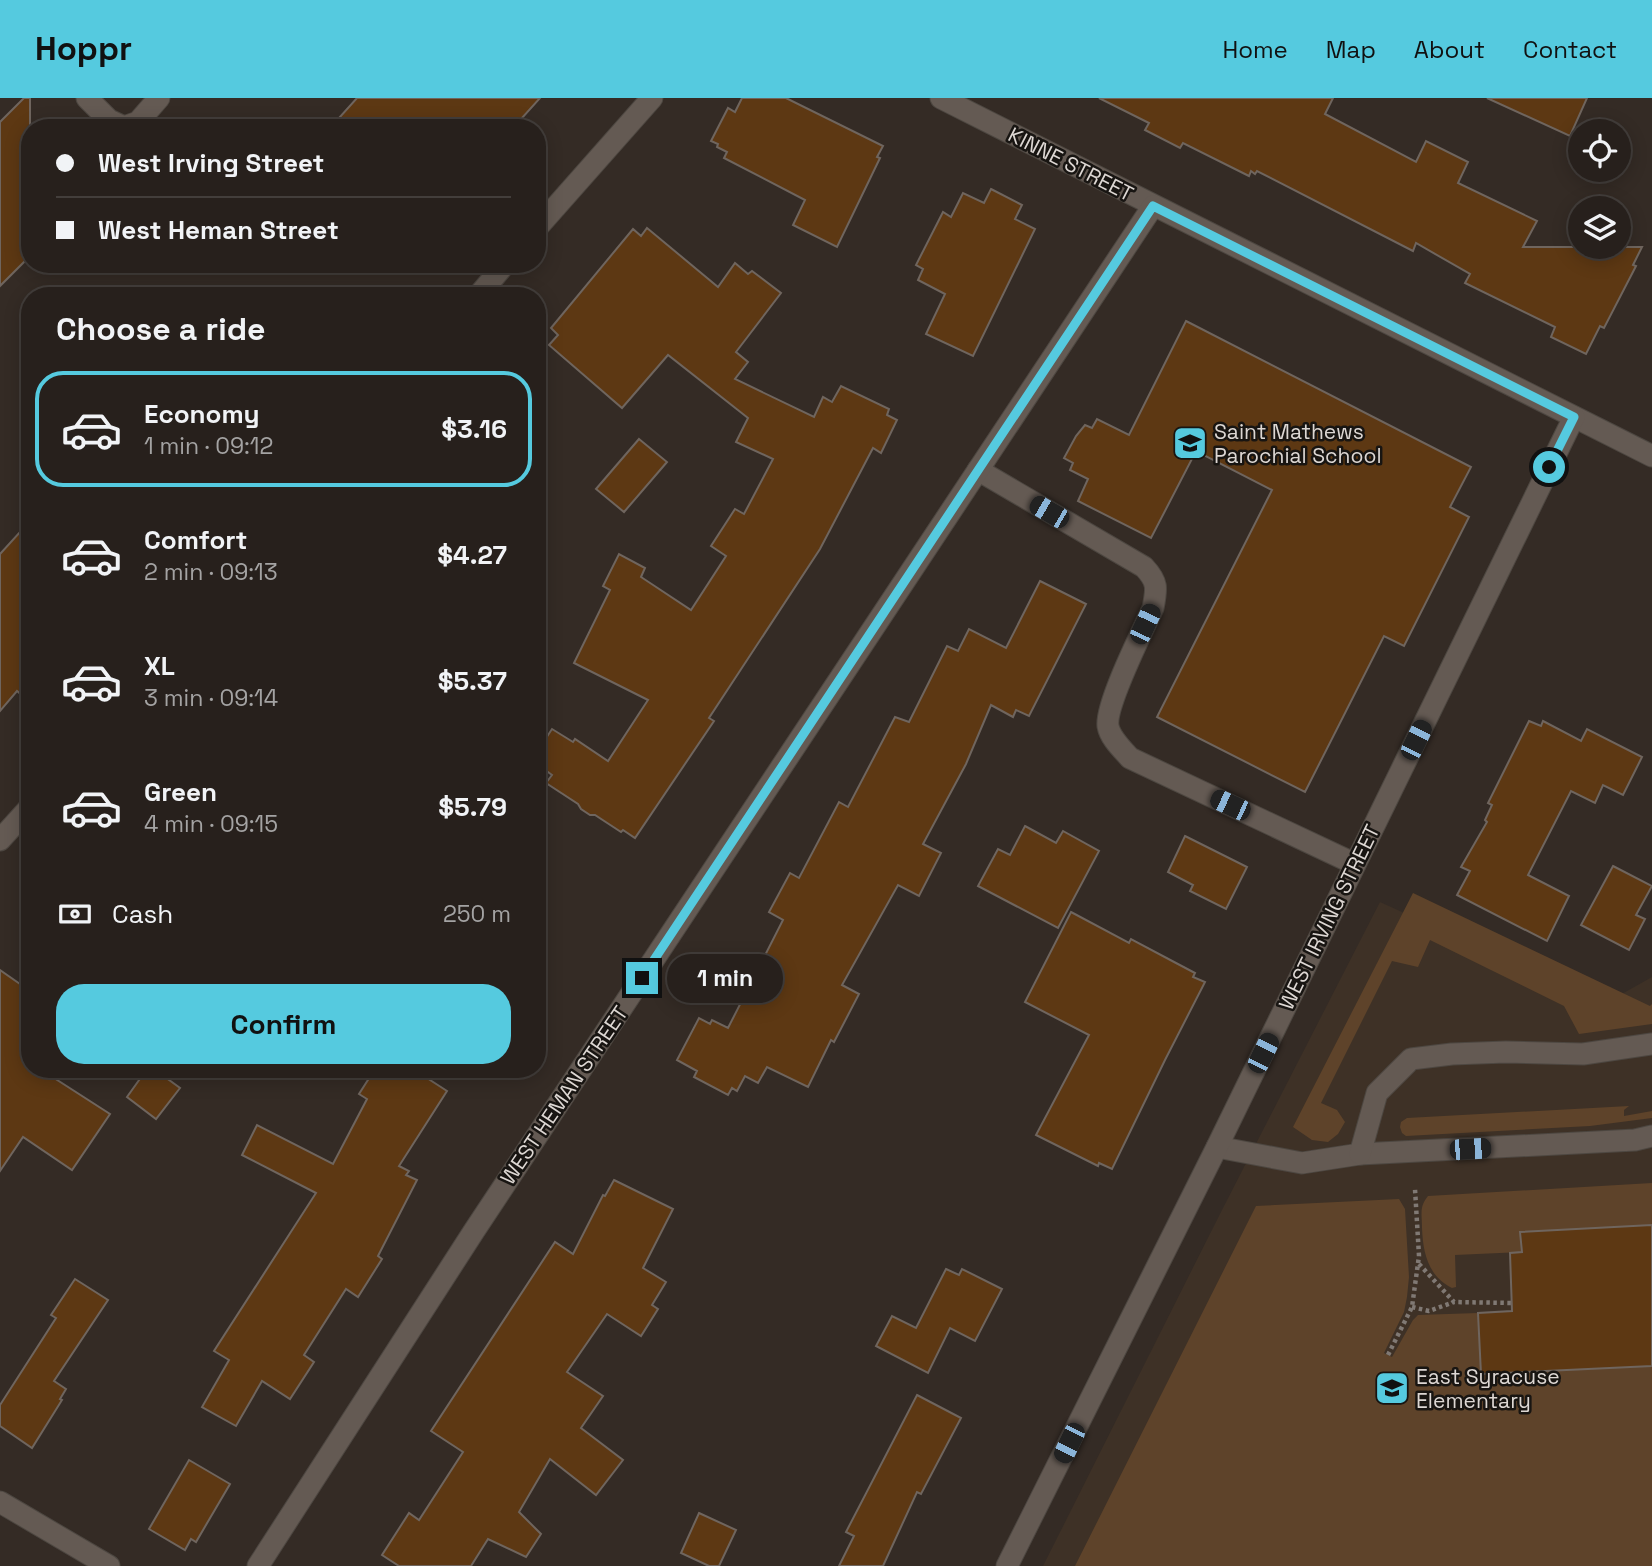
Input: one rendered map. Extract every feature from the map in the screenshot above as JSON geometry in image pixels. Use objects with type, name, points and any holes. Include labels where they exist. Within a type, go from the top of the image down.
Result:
[{"type":"street","points":[[87,98],[107,119]]},
{"type":"street","points":[[546,218],[652,98]]},
{"type":"street","name":"KINNE STREET","points":[[941,98],[1652,456]]},
{"type":"street","points":[[141,119],[157,100]]},
{"type":"street","name":"WEST HEMAN STREET","points":[[258,1566],[474,1231],[1153,206]]},
{"type":"street","points":[[486,287],[497,273]]},
{"type":"street","name":"WEST IRVING STREET","points":[[1007,1566],[1217,1147],[1574,417]]},
{"type":"street","points":[[978,470],[1144,567],[1154,579],[1153,608],[1110,708],[1108,727],[1114,740],[1130,758],[1355,864]]},
{"type":"street","points":[[0,841],[21,817]]},
{"type":"street","points":[[1360,1154],[1377,1093],[1411,1059],[1506,1052],[1583,1054],[1652,1044]]},
{"type":"street","points":[[1217,1147],[1302,1163],[1360,1154],[1635,1140],[1652,1136]]},
{"type":"street","points":[[0,1502],[109,1566]]},
{"type":"path","points":[[1388,1355],[1412,1307],[1419,1256],[1415,1189]]},
{"type":"path","points":[[1418,1264],[1454,1302]]},
{"type":"path","points":[[1412,1307],[1429,1311],[1454,1302],[1512,1303]]},
{"type":"shaded area","points":[[1413,893],[1650,1006],[1652,1004],[1652,1024],[1579,1034],[1564,1006],[1430,940],[1418,967],[1392,961],[1321,1103],[1337,1110],[1345,1122],[1338,1134],[1328,1142],[1312,1140],[1293,1127]]},
{"type":"shaded area","name":"East Syracuse Elementary","points":[[1380,902],[1604,1004],[1652,977],[1652,1566],[1043,1566],[1222,1210]]},
{"type":"shaded area","points":[[1629,1106],[1624,1110],[1624,1116],[1652,1111],[1652,1118],[1590,1126],[1406,1136],[1400,1127],[1401,1122],[1407,1118]]},
{"type":"shaded area","points":[[1652,1183],[1652,1225],[1520,1233],[1522,1252],[1455,1255],[1456,1287],[1452,1288],[1437,1277],[1428,1263],[1422,1211],[1428,1196]]},
{"type":"shaded area","points":[[1399,1199],[1405,1209],[1409,1277],[1404,1312],[1384,1353],[1392,1357],[1418,1315],[1478,1313],[1481,1374],[1652,1366],[1652,1566],[1075,1566],[1256,1206]]},
{"type":"building","points":[[24,98],[30,98],[30,119],[21,119],[21,265],[0,286],[0,122]]},
{"type":"building","points":[[357,98],[540,98],[521,119],[338,119]]},
{"type":"building","points":[[742,98],[786,98],[883,146],[877,157],[880,158],[837,247],[793,225],[805,200],[724,158],[727,152],[711,141],[728,108],[735,112]]},
{"type":"building","points":[[1099,98],[1333,98],[1325,114],[1416,162],[1426,141],[1468,162],[1458,183],[1537,221],[1523,247],[1568,247],[1568,259],[1631,259],[1631,247],[1642,247],[1633,265],[1636,266],[1604,328],[1600,326],[1586,354],[1551,337],[1555,327],[1465,283],[1470,274],[1416,243],[1413,251],[1257,171],[1255,174],[1251,171],[1249,176],[1183,143],[1180,148],[1145,130],[1149,123]]},
{"type":"building","points":[[1487,98],[1587,98],[1578,119],[1568,119],[1568,135]]},
{"type":"building","points":[[991,189],[1022,205],[1015,219],[1035,229],[973,356],[926,334],[945,294],[918,280],[923,269],[916,265],[943,212],[951,217],[963,193],[984,203]]},
{"type":"building","points":[[647,228],[718,287],[735,263],[748,274],[752,271],[781,293],[736,352],[748,362],[735,379],[814,417],[823,397],[832,402],[841,386],[889,409],[887,415],[897,420],[881,453],[873,448],[820,549],[709,718],[714,721],[635,838],[595,815],[590,815],[546,783],[552,775],[546,771],[546,738],[552,729],[573,742],[575,739],[608,761],[648,700],[574,663],[610,590],[603,586],[619,554],[645,568],[641,577],[691,610],[726,556],[711,546],[735,509],[744,514],[773,459],[736,442],[748,418],[668,355],[622,408],[549,345],[558,335],[551,328],[633,229],[641,236]]},
{"type":"building","points":[[1186,321],[1471,467],[1450,507],[1469,517],[1404,646],[1384,636],[1305,792],[1157,717],[1272,490],[1196,451],[1151,538],[1078,501],[1088,479],[1070,470],[1073,463],[1064,458],[1085,425],[1092,428],[1097,419],[1129,435]]},
{"type":"building","points":[[639,439],[667,462],[624,512],[596,489]]},
{"type":"building","points":[[21,531],[21,694],[17,691],[0,711],[0,554]]},
{"type":"building","points":[[1040,581],[1086,604],[1029,716],[1016,710],[1013,717],[991,705],[966,764],[923,844],[941,853],[919,896],[898,885],[842,985],[859,994],[834,1042],[831,1040],[808,1087],[767,1067],[758,1083],[745,1076],[737,1091],[732,1088],[728,1095],[694,1077],[697,1071],[677,1060],[699,1018],[710,1024],[712,1020],[728,1028],[783,920],[769,912],[790,873],[799,878],[839,802],[848,807],[895,717],[909,722],[947,646],[958,651],[969,629],[1006,648]]},
{"type":"building","points":[[1529,721],[1541,726],[1543,721],[1581,741],[1587,729],[1642,757],[1623,795],[1603,785],[1595,803],[1571,791],[1528,875],[1569,896],[1547,941],[1457,895],[1470,871],[1461,867],[1487,822],[1485,820],[1492,805],[1488,803]]},
{"type":"building","points":[[1025,826],[1056,843],[1063,831],[1099,851],[1058,928],[978,886],[998,849],[1010,855]]},
{"type":"building","points":[[1185,836],[1247,867],[1226,909],[1190,891],[1193,885],[1168,872]]},
{"type":"building","points":[[1613,866],[1652,886],[1636,915],[1645,919],[1629,950],[1581,925]]},
{"type":"building","points":[[1071,912],[1129,943],[1131,939],[1195,973],[1193,977],[1205,982],[1112,1169],[1099,1163],[1098,1166],[1036,1135],[1089,1035],[1025,1002]]},
{"type":"building","points":[[0,970],[21,985],[21,1078],[54,1078],[110,1114],[72,1170],[23,1137],[0,1171]]},
{"type":"building","points":[[141,1078],[166,1078],[180,1088],[156,1119],[127,1097]]},
{"type":"building","points":[[369,1078],[427,1078],[447,1091],[399,1166],[409,1171],[406,1175],[417,1180],[378,1256],[382,1259],[358,1297],[346,1289],[304,1355],[314,1362],[290,1399],[262,1381],[236,1426],[202,1407],[229,1360],[214,1351],[316,1193],[242,1155],[257,1125],[333,1164],[367,1099],[359,1094]]},
{"type":"building","points":[[614,1180],[673,1209],[643,1268],[666,1282],[652,1305],[658,1309],[641,1336],[607,1314],[567,1372],[603,1396],[581,1428],[623,1460],[596,1495],[550,1459],[519,1512],[541,1534],[526,1557],[488,1539],[471,1566],[399,1566],[382,1555],[409,1513],[419,1520],[463,1452],[431,1431],[555,1242],[573,1254],[603,1195],[605,1196]]},
{"type":"building","points":[[1652,1225],[1652,1366],[1481,1374],[1478,1313],[1512,1311],[1510,1253],[1522,1252],[1520,1232]]},
{"type":"building","points":[[946,1269],[959,1275],[962,1269],[1002,1289],[975,1341],[950,1328],[928,1373],[876,1346],[892,1316],[916,1328]]},
{"type":"building","points":[[75,1279],[108,1300],[54,1381],[66,1389],[32,1448],[0,1426],[0,1405],[56,1318],[51,1315]]},
{"type":"building","points":[[917,1395],[961,1418],[921,1494],[917,1492],[883,1566],[839,1566],[854,1536],[846,1532]]},
{"type":"building","points":[[189,1460],[230,1484],[196,1542],[191,1539],[185,1550],[149,1529]]},
{"type":"building","points":[[699,1513],[736,1530],[719,1566],[709,1566],[681,1553]]},
{"type":"place","name":"Saint Mathews Parochial School","points":[[1190,443]]},
{"type":"place","name":"East Syracuse Elementary","points":[[1392,1388]]},
{"type":"route","points":[[642,978],[1153,206],[1574,417],[1549,467]]}]
